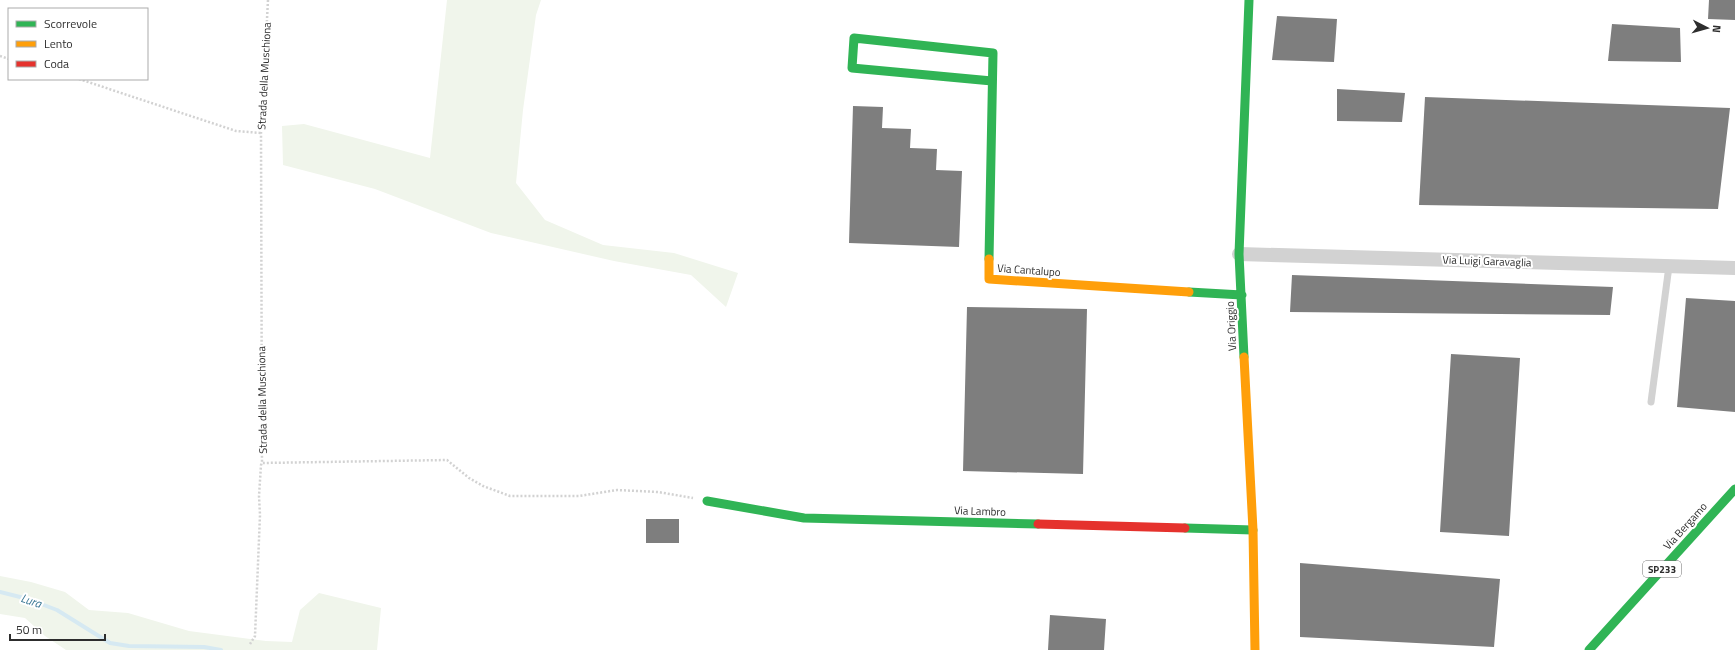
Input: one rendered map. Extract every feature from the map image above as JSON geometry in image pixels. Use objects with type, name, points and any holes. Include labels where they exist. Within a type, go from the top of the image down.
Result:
[{"type":"street","name":"Via Origgio","points":[[1249,0],[1240,254],[1253,530],[1255,650]]},
{"type":"street","name":"Via Cantalupo","points":[[992,81],[852,68],[854,38],[993,53],[989,279],[1242,295]]},
{"type":"street","name":"Via Luigi Garavaglia","points":[[1240,254],[1735,268]]},
{"type":"street","name":"Via Bergamo","points":[[1590,650],[1735,489]]},
{"type":"street","name":"Via Lambro","points":[[707,501],[804,518],[1253,530]]},
{"type":"lane","points":[[1651,402],[1669,266]]},
{"type":"path","name":"Strada della Muschiona","points":[[268,0],[261,133],[262,463],[447,460],[469,478],[483,486],[510,496],[579,496],[617,490],[658,492],[707,501]]},
{"type":"path","points":[[82,80],[236,131],[261,133]]},
{"type":"path","points":[[250,644],[255,636],[260,515],[259,496],[262,463]]},
{"type":"shaded area","points":[[447,0],[541,0],[536,15],[523,110],[516,183],[545,220],[603,245],[674,253],[738,273],[726,307],[691,275],[614,261],[491,233],[375,189],[283,165],[282,126],[304,124],[430,158]]},
{"type":"shaded area","points":[[0,576],[31,582],[65,592],[89,610],[128,613],[189,631],[266,641],[292,642],[300,610],[319,593],[381,608],[377,650],[66,650],[45,636],[25,618],[0,614]]},
{"type":"building","points":[[1709,0],[1735,0],[1735,20],[1708,19]]},
{"type":"building","points":[[1277,16],[1337,19],[1334,62],[1272,60]]},
{"type":"building","points":[[1612,24],[1680,28],[1681,62],[1608,61]]},
{"type":"building","points":[[1337,89],[1405,93],[1402,122],[1337,121]]},
{"type":"building","points":[[1425,97],[1730,108],[1718,209],[1419,205]]},
{"type":"building","points":[[853,106],[883,107],[882,128],[911,129],[910,148],[937,149],[936,170],[962,171],[959,247],[849,243]]},
{"type":"building","points":[[1292,275],[1613,287],[1610,315],[1290,312]]},
{"type":"building","points":[[1686,298],[1735,301],[1735,412],[1677,407]]},
{"type":"building","points":[[967,307],[1087,309],[1083,474],[963,471]]},
{"type":"building","points":[[1451,354],[1520,358],[1509,536],[1440,532]]},
{"type":"building","points":[[646,519],[679,519],[679,543],[646,543]]},
{"type":"building","points":[[1300,563],[1500,579],[1494,647],[1300,637]]},
{"type":"building","points":[[1050,615],[1106,619],[1104,650],[1048,650]]},
{"type":"waterway","name":"Lura","points":[[0,592],[28,599],[57,610],[110,643],[129,646],[204,647],[221,650]]},
{"type":"traffic: fast","points":[[1244,357],[1239,254],[1249,0]]},
{"type":"traffic: fast","points":[[989,259],[993,53],[854,38],[852,68],[992,81]]},
{"type":"traffic: fast","points":[[1189,292],[1242,295]]},
{"type":"traffic: fast","points":[[1589,650],[1735,489]]},
{"type":"traffic: fast","points":[[707,501],[804,518],[1038,524]]},
{"type":"traffic: fast","points":[[1185,528],[1253,530]]},
{"type":"traffic: slow","points":[[989,259],[989,279],[1189,292]]},
{"type":"traffic: slow","points":[[1244,357],[1253,530],[1255,650]]},
{"type":"traffic: jam","points":[[1038,524],[1185,528]]}]
